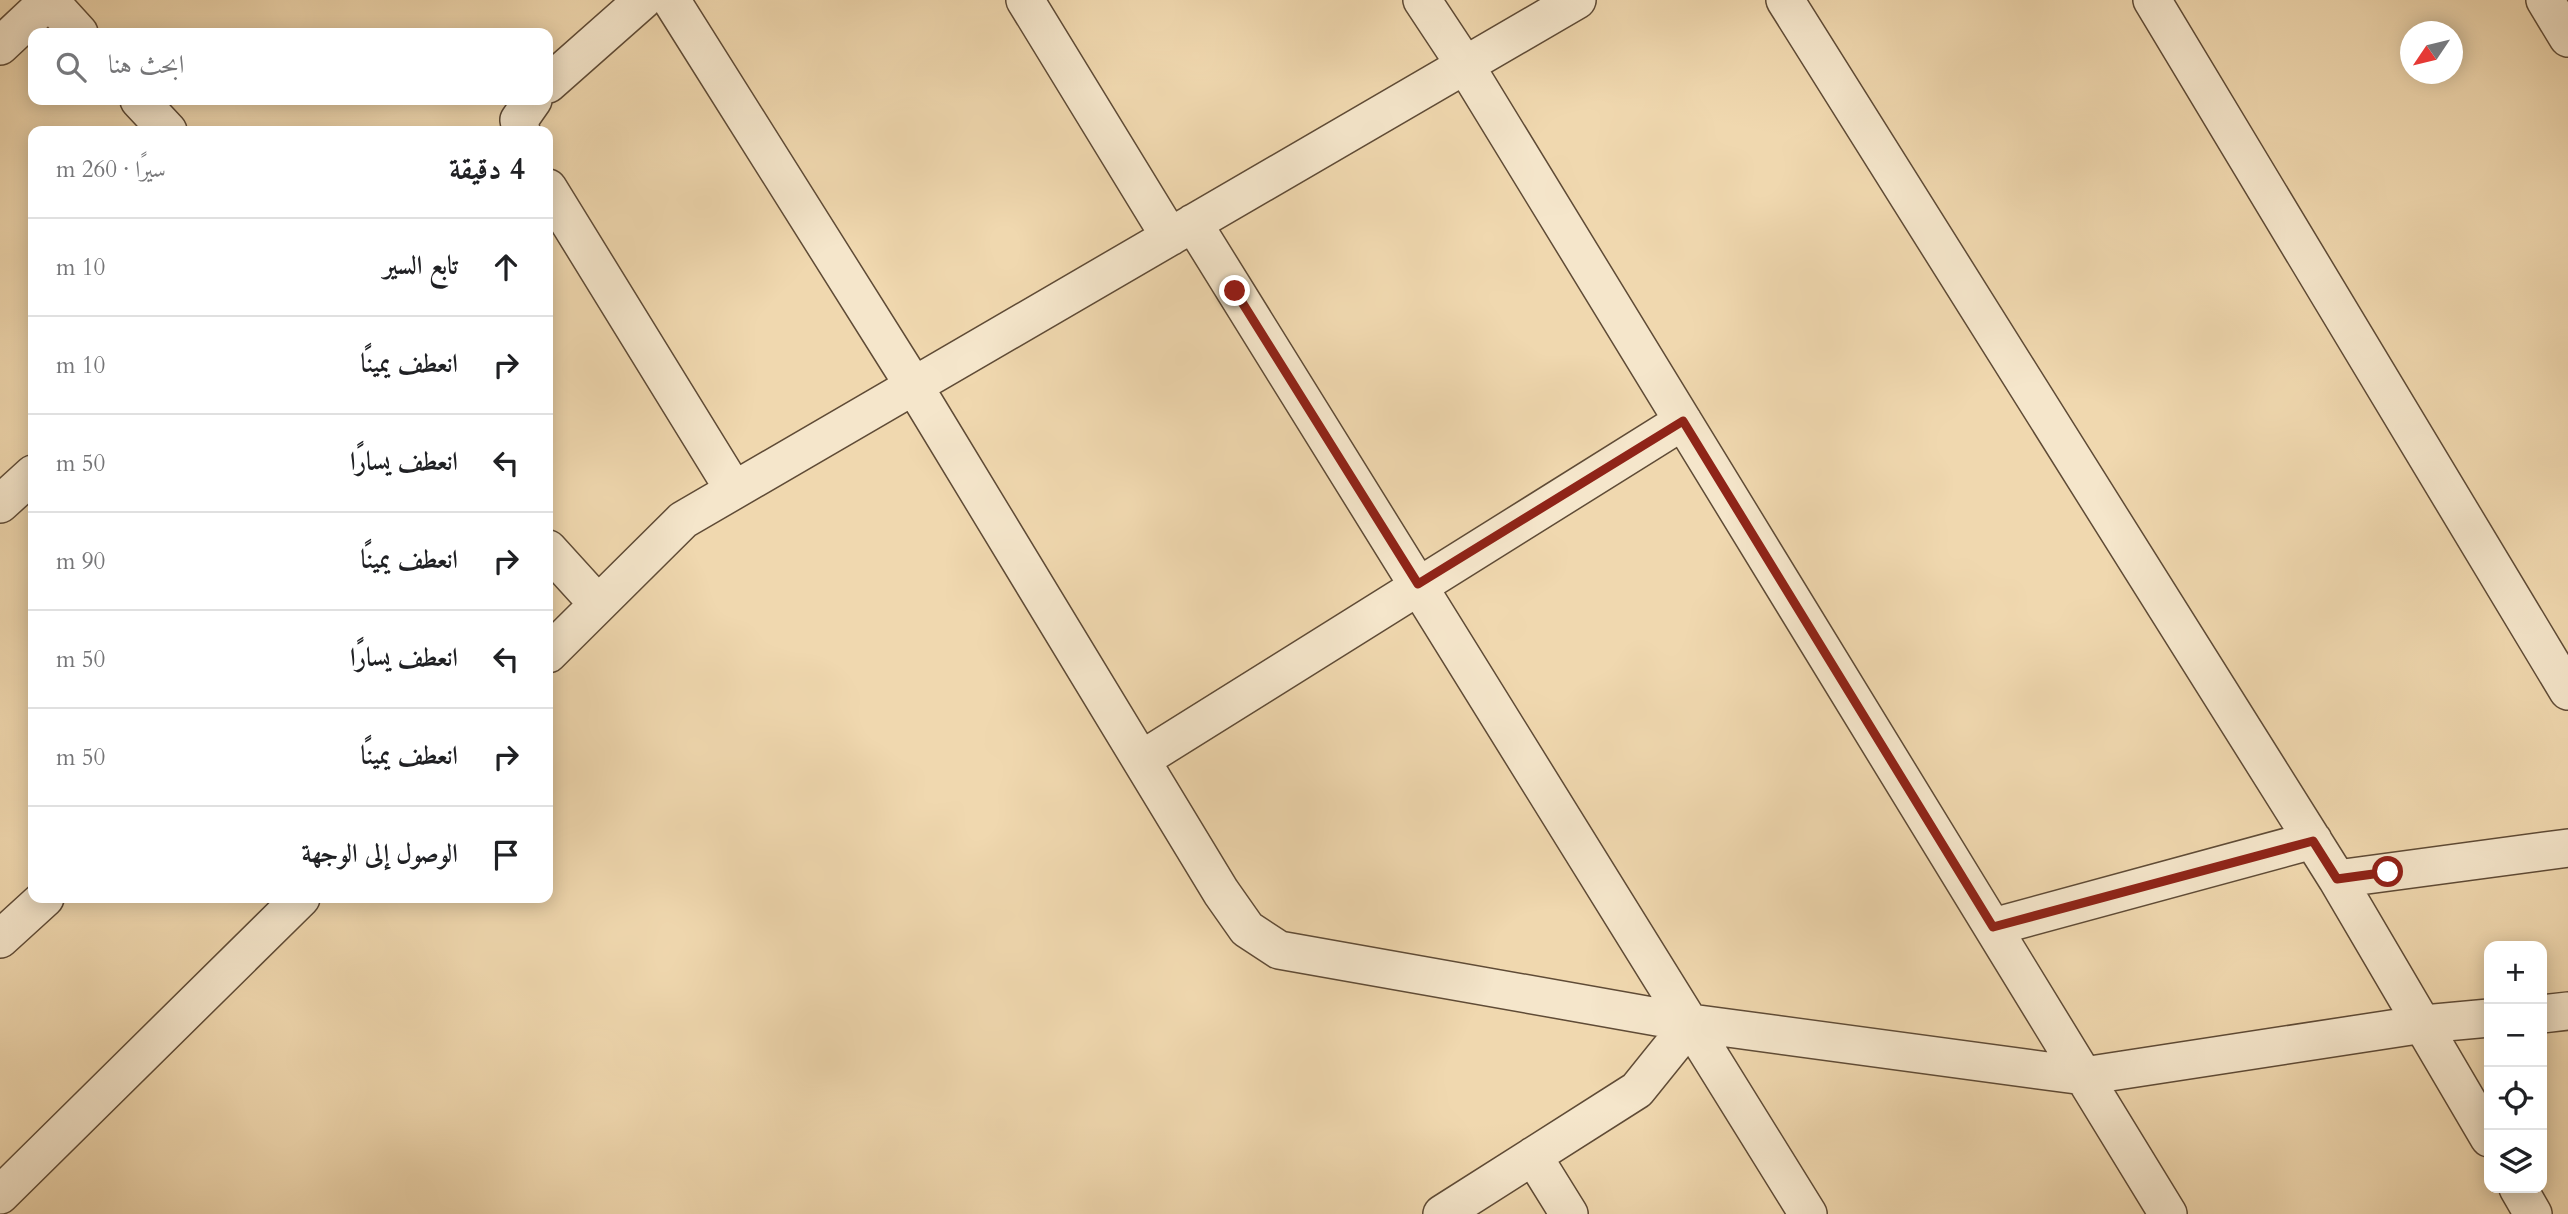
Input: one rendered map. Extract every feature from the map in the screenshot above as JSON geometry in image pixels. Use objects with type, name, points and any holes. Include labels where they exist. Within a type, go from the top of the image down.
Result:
[{"type":"street","points":[[0,46],[49,0],[74,28]]},
{"type":"street","points":[[553,80],[643,0]]},
{"type":"street","points":[[671,0],[914,386],[1221,892],[1247,929],[1279,950],[1691,1023],[2084,1076],[2424,1024],[2484,1018]]},
{"type":"street","points":[[1025,0],[1418,584],[1808,1214]]},
{"type":"street","points":[[1422,0],[1465,65],[2168,1214]]},
{"type":"street","points":[[1786,0],[2337,879],[2484,1130]]},
{"type":"street","points":[[2152,0],[2568,691]]},
{"type":"street","points":[[2545,0],[2568,37]]},
{"type":"street","points":[[553,649],[683,520],[1572,1]]},
{"type":"street","points":[[144,105],[163,126]]},
{"type":"street","points":[[520,126],[519,120],[530,105]]},
{"type":"street","points":[[553,196],[734,490]]},
{"type":"street","points":[[1142,760],[1418,584],[1683,421]]},
{"type":"street","points":[[0,504],[28,479]]},
{"type":"street","points":[[553,554],[598,604]]},
{"type":"street","points":[[1993,927],[2313,841]]},
{"type":"street","points":[[2337,879],[2568,848]]},
{"type":"street","points":[[0,939],[40,903]]},
{"type":"street","points":[[0,1195],[296,903]]},
{"type":"street","points":[[2547,1014],[2568,1012]]},
{"type":"street","points":[[1442,1214],[1637,1090],[1691,1023]]},
{"type":"street","points":[[1534,1156],[1569,1214]]},
{"type":"street","points":[[2521,1193],[2533,1214]]},
{"type":"route","points":[[1235,291],[1418,584],[1683,421],[1993,927],[2313,841],[2337,879],[2388,872]]}]
